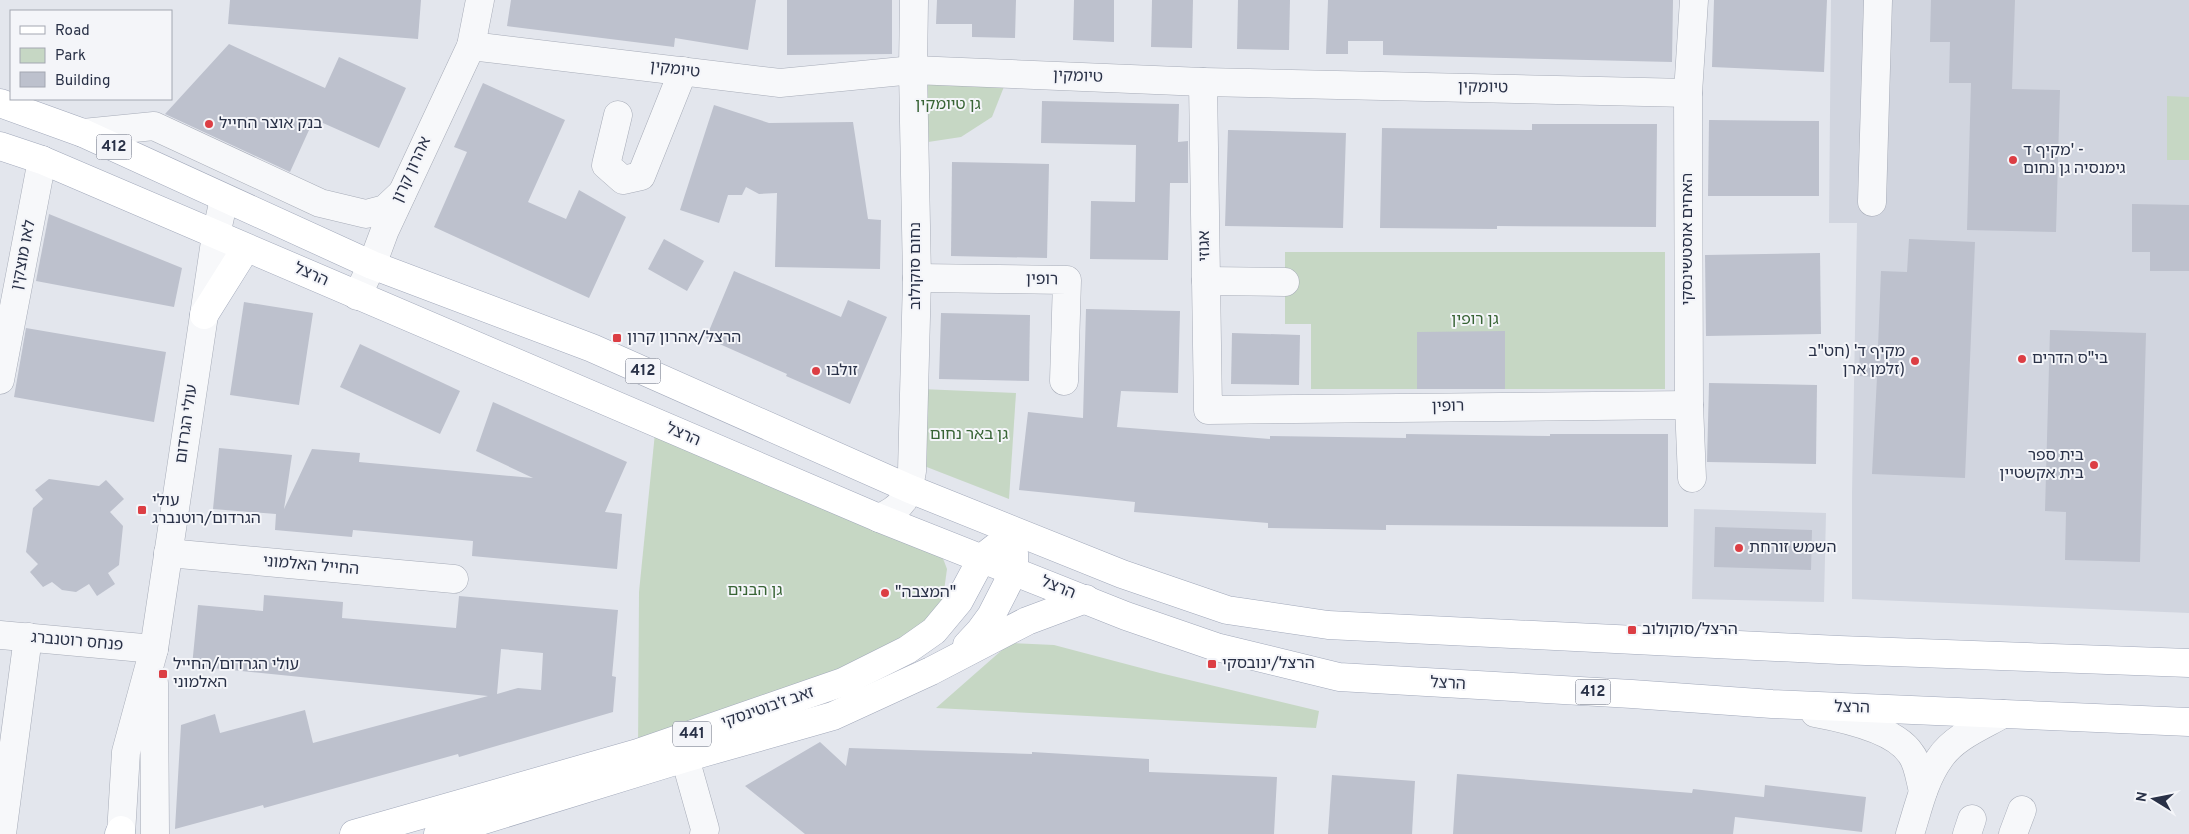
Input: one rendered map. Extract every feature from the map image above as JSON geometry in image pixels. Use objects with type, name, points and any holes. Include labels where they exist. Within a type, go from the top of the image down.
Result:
[{"type":"main road","name":"412","points":[[0,103],[83,133],[372,265],[592,348],[910,489],[1014,532],[1122,574],[1227,610],[1328,625],[1839,650],[2189,663]]},
{"type":"main road","name":"הרצל","points":[[0,146],[42,160],[879,518],[1126,616],[1216,648],[1338,678],[1632,694],[1772,704],[2189,722]]},
{"type":"main road","points":[[204,315],[246,248]]},
{"type":"main road","points":[[931,671],[955,656],[980,632],[991,616],[1014,571],[1014,532]]},
{"type":"main road","name":"זאב ז'בוטינסקי","points":[[354,834],[638,753],[843,682],[907,650],[934,631],[959,601],[982,558],[1014,532]]},
{"type":"main road","name":"זאב ז'בוטינסקי","points":[[438,834],[685,758],[833,716],[931,671],[1027,621],[1086,599]]},
{"type":"street","name":"אהרון קרון","points":[[357,296],[372,265],[385,230],[471,46],[480,0]]},
{"type":"street","name":"נחום סוקולוב","points":[[910,489],[917,278],[913,70],[914,0]]},
{"type":"street","name":"האחים אוסטשינסקי","points":[[1692,478],[1689,405],[1688,93],[1694,0]]},
{"type":"street","points":[[1872,202],[1878,0]]},
{"type":"street","name":"טיומקין","points":[[471,46],[780,83],[913,70],[1203,82],[1688,93]]},
{"type":"street","points":[[618,115],[606,165],[623,180],[641,176],[683,71]]},
{"type":"street","name":"אגוזי","points":[[1203,82],[1208,410]]},
{"type":"street","points":[[83,133],[154,126],[320,203],[366,214],[385,209],[402,193]]},
{"type":"street","name":"לאו מוצקין","points":[[0,380],[42,160]]},
{"type":"street","name":"עולי הגרדום","points":[[121,833],[126,752],[154,650],[216,235],[224,199]]},
{"type":"street","name":"רופין","points":[[917,278],[1067,280],[1064,381]]},
{"type":"street","points":[[1206,281],[1285,282]]},
{"type":"street","name":"רופין","points":[[1208,410],[1689,405]]},
{"type":"street","points":[[879,518],[901,504],[910,489]]},
{"type":"street","name":"החייל האלמוני","points":[[168,554],[454,578]]},
{"type":"street","name":"פנחס רוטנברג","points":[[0,635],[154,650]]},
{"type":"street","points":[[2,834],[28,638]]},
{"type":"street","name":"עולי הגרדום","points":[[154,650],[155,834]]},
{"type":"street","points":[[1772,704],[1846,719],[1888,736],[1911,754],[1923,791]]},
{"type":"street","points":[[1910,834],[1923,791],[1940,757],[1968,733],[2003,714]]},
{"type":"street","points":[[685,758],[705,829],[704,834]]},
{"type":"shaded area","name":"בי\"ס הדרים","points":[[1831,0],[2189,0],[2189,613],[1852,599],[1857,223],[1829,223]]},
{"type":"shaded area","points":[[1694,509],[1826,513],[1824,602],[1692,599]]},
{"type":"green space","name":"גן טיומקין","points":[[913,70],[1009,74],[992,117],[961,137],[915,144]]},
{"type":"green space","points":[[2167,96],[2189,97],[2189,160],[2167,160]]},
{"type":"green space","name":"גן רופין","points":[[1285,252],[1665,252],[1665,389],[1311,389],[1311,324],[1285,324]]},
{"type":"green space","name":"גן באר נחום","points":[[921,389],[1016,393],[1009,499],[919,464]]},
{"type":"green space","name":"גן הבנים","points":[[656,423],[936,540],[947,569],[943,598],[934,631],[638,753],[639,592]]},
{"type":"green space","points":[[1010,643],[1054,645],[1160,673],[1319,711],[1316,728],[936,708]]},
{"type":"building","points":[[230,0],[421,0],[418,39],[228,24]]},
{"type":"building","points":[[511,0],[756,0],[748,50],[675,38],[674,47],[507,26]]},
{"type":"building","points":[[787,0],[892,0],[892,54],[787,55]]},
{"type":"building","points":[[937,0],[1016,0],[1015,38],[972,37],[972,24],[936,24]]},
{"type":"building","points":[[1074,0],[1114,0],[1114,42],[1073,40]]},
{"type":"building","points":[[1152,0],[1193,0],[1192,48],[1151,47]]},
{"type":"building","points":[[1238,0],[1290,0],[1289,50],[1237,49]]},
{"type":"building","points":[[1328,0],[1673,0],[1672,62],[1383,55],[1383,41],[1348,41],[1348,54],[1326,54]]},
{"type":"building","points":[[1714,0],[1827,0],[1824,72],[1712,67]]},
{"type":"building","name":"מקיף ד' - גימנסיה גן נחום","points":[[1931,0],[2015,0],[2012,89],[2060,90],[2056,232],[1967,230],[1971,83],[1949,83],[1950,42],[1930,42]]},
{"type":"building","points":[[229,44],[325,88],[339,57],[406,88],[379,148],[314,119],[290,172],[165,114]]},
{"type":"building","points":[[483,83],[565,120],[528,202],[566,219],[579,190],[626,217],[589,298],[434,227],[467,152],[454,147]]},
{"type":"building","points":[[1042,101],[1179,104],[1178,142],[1188,141],[1188,183],[1170,183],[1168,260],[1090,259],[1091,201],[1135,202],[1136,145],[1041,143]]},
{"type":"building","points":[[714,105],[769,123],[853,122],[868,219],[881,220],[880,269],[775,267],[777,193],[759,194],[746,187],[742,195],[728,195],[719,223],[680,210]]},
{"type":"building","points":[[1709,120],[1819,121],[1819,196],[1708,196]]},
{"type":"building","points":[[1532,124],[1657,124],[1656,227],[1497,226],[1497,229],[1380,228],[1382,128],[1532,130]]},
{"type":"building","points":[[1228,130],[1346,133],[1343,228],[1225,226]]},
{"type":"building","points":[[952,162],[1049,164],[1047,258],[951,256]]},
{"type":"building","points":[[2132,204],[2189,205],[2189,271],[2150,271],[2150,252],[2132,252]]},
{"type":"building","points":[[49,214],[182,268],[174,307],[36,281]]},
{"type":"building","points":[[664,239],[704,261],[687,291],[648,269]]},
{"type":"building","name":"מקיף ד' (חט\"ב זלמן ארן)","points":[[1909,239],[1975,242],[1965,478],[1872,474],[1877,377],[1859,376],[1860,346],[1878,347],[1881,271],[1907,272]]},
{"type":"building","points":[[1820,253],[1821,334],[1706,336],[1705,255]]},
{"type":"building","points":[[734,271],[841,317],[848,300],[887,317],[850,404],[706,338]]},
{"type":"building","points":[[244,302],[313,313],[299,405],[230,395]]},
{"type":"building","points":[[1086,309],[1180,311],[1178,393],[1121,391],[1117,427],[1270,439],[1270,436],[1406,438],[1406,434],[1550,436],[1550,434],[1668,434],[1668,527],[1386,525],[1386,530],[1268,528],[1268,523],[1134,512],[1135,502],[1019,490],[1028,412],[1083,418]]},
{"type":"building","points":[[941,313],[1030,315],[1029,381],[939,379]]},
{"type":"building","points":[[26,328],[166,352],[154,422],[14,397]]},
{"type":"building","name":"בית ספר בית אקשטיין","points":[[2050,330],[2146,333],[2140,562],[2065,560],[2066,512],[2045,511]]},
{"type":"building","points":[[1505,331],[1505,389],[1417,389],[1417,332]]},
{"type":"building","points":[[1232,333],[1300,335],[1299,385],[1231,384]]},
{"type":"building","points":[[360,344],[460,391],[440,434],[340,387]]},
{"type":"building","points":[[1709,383],[1817,385],[1816,464],[1707,462]]},
{"type":"building","points":[[493,402],[627,462],[605,512],[622,514],[617,569],[472,556],[473,541],[353,530],[352,537],[275,530],[276,514],[213,509],[219,448],[292,455],[284,509],[312,449],[360,453],[359,462],[533,478],[476,451]]},
{"type":"building","points":[[49,479],[99,486],[106,480],[124,499],[110,512],[123,526],[119,565],[108,573],[115,584],[97,596],[89,584],[76,592],[62,590],[52,582],[43,587],[30,572],[38,564],[26,552],[33,508],[43,499],[35,490]]},
{"type":"building","points":[[1715,527],[1812,530],[1811,570],[1714,567]]},
{"type":"building","points":[[264,595],[343,602],[342,618],[456,628],[459,596],[618,610],[612,676],[616,677],[613,712],[459,757],[458,754],[264,808],[263,805],[175,829],[181,725],[215,714],[220,733],[305,710],[313,743],[488,696],[192,666],[198,605],[263,611]],"holes":[[[501,649],[543,653],[541,690],[518,688],[497,694]]]},
{"type":"building","points":[[820,742],[846,766],[849,748],[1032,754],[1032,752],[1149,759],[1149,772],[1277,777],[1274,834],[805,834],[745,786]]},
{"type":"building","points":[[1457,774],[1692,793],[1693,789],[1764,797],[1765,785],[1866,797],[1862,832],[1735,817],[1733,834],[1453,834]]},
{"type":"building","points":[[1332,775],[1415,781],[1412,834],[1328,834]]},
{"type":"place","name":"בנק אוצר החייל","points":[[209,124]]},
{"type":"place","name":"מקיף ד' - גימנסיה גן נחום","points":[[2013,160]]},
{"type":"place","name":"הרצל/אהרון קרון","points":[[617,338]]},
{"type":"place","name":"בי\"ס הדרים","points":[[2022,359]]},
{"type":"place","name":"מקיף ד' (חט\"ב זלמן ארן)","points":[[1915,361]]},
{"type":"place","name":"זולבו","points":[[816,371]]},
{"type":"place","name":"בית ספר בית אקשטיין","points":[[2094,465]]},
{"type":"place","name":"עולי הגרדום/רוטנברג","points":[[142,510]]},
{"type":"place","name":"השמש זורחת","points":[[1739,548]]},
{"type":"place","name":"\"המצבה\"","points":[[885,593]]},
{"type":"place","name":"הרצל/סוקולוב","points":[[1632,630]]},
{"type":"place","name":"הרצל/ינובסקי","points":[[1212,664]]},
{"type":"place","name":"עולי הגרדום/החייל האלמוני","points":[[163,674]]}]
